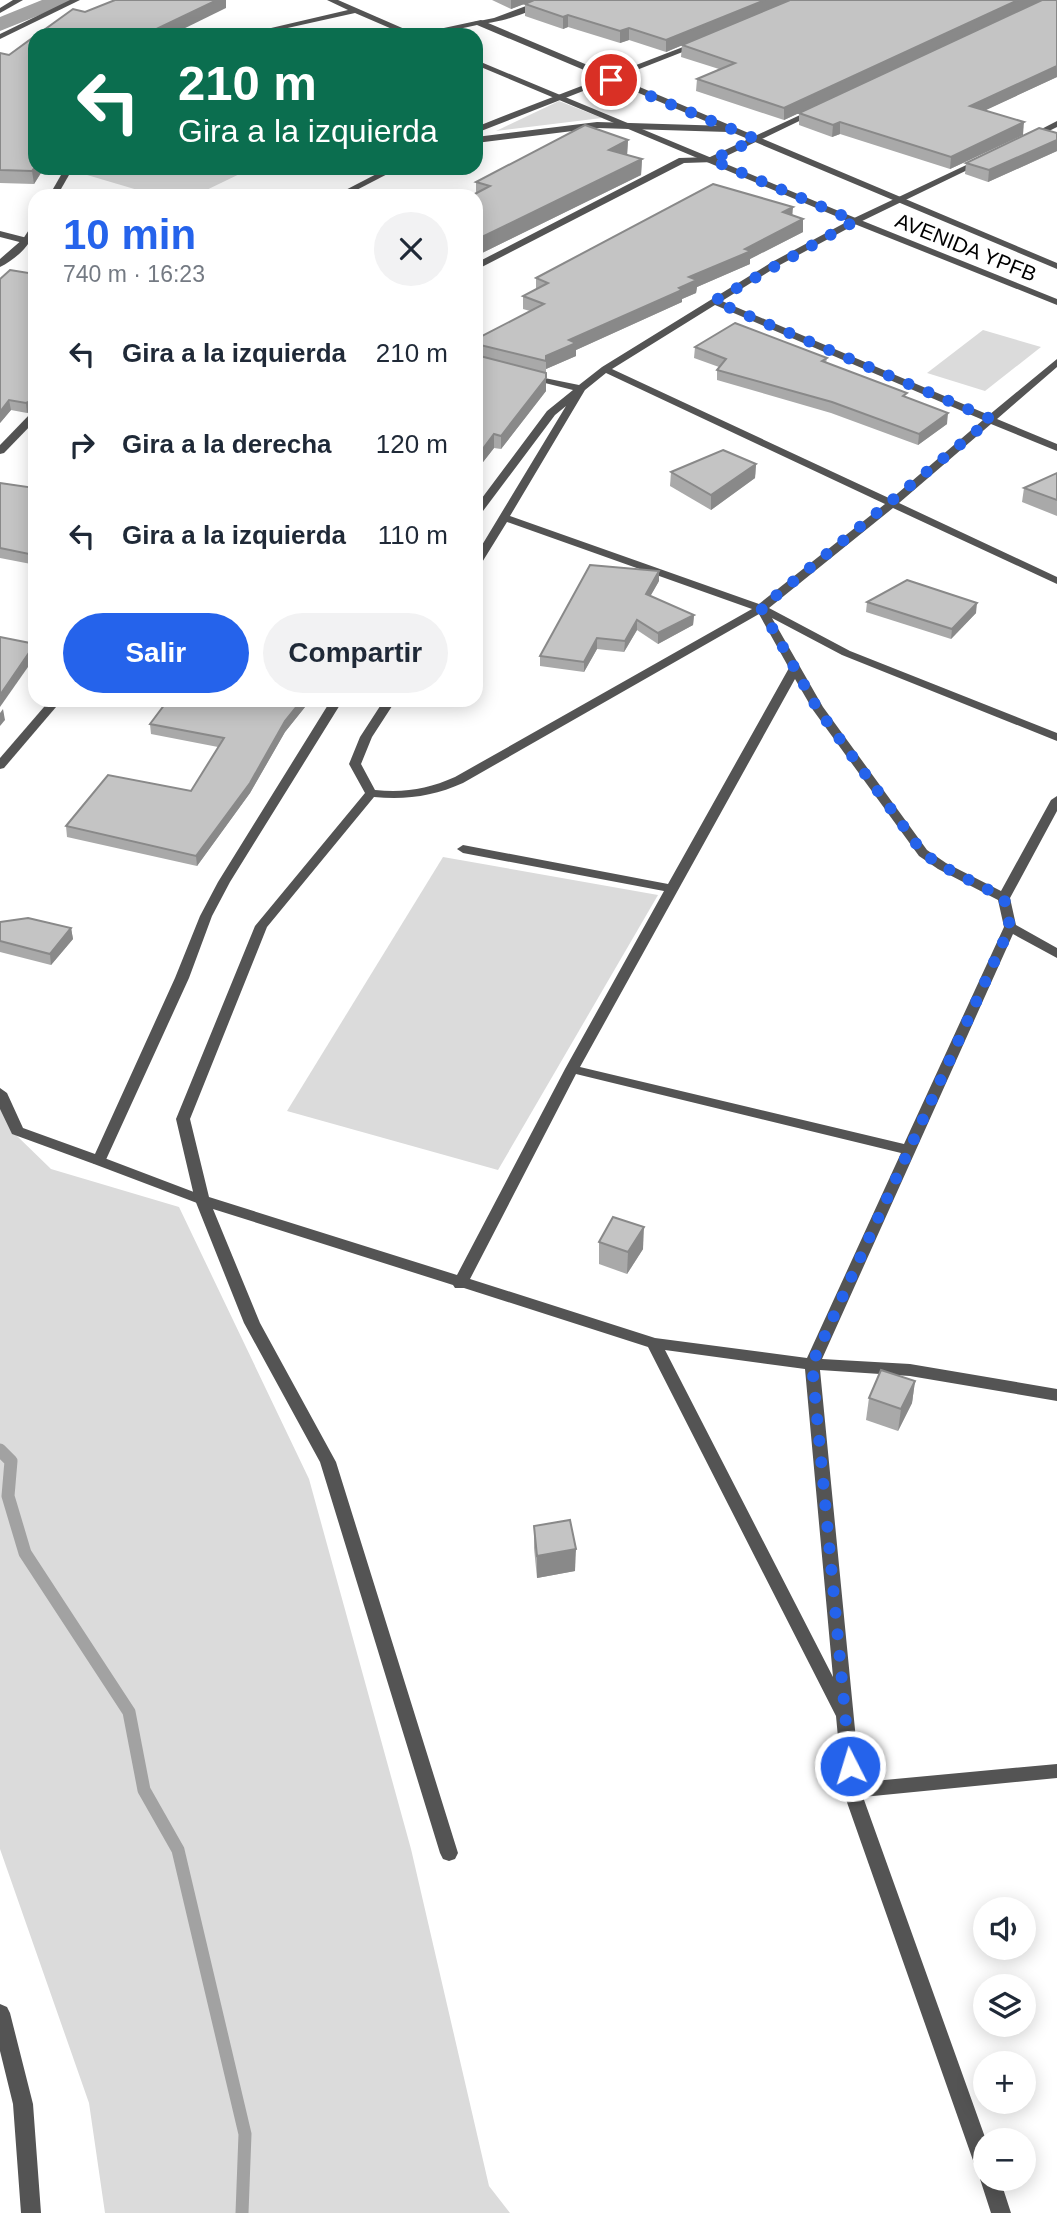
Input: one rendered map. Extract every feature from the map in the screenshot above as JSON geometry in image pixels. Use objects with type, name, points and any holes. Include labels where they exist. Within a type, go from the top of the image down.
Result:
[{"type":"street","points":[[0,11],[19,0]]},
{"type":"street","points":[[0,37],[76,0]]},
{"type":"street","points":[[331,0],[397,28]]},
{"type":"street","points":[[451,28],[495,20],[549,0]]},
{"type":"street","points":[[277,28],[355,11]]},
{"type":"street","name":"AVENIDA YPFB","points":[[478,22],[1057,266]]},
{"type":"street","points":[[483,127],[715,38]]},
{"type":"street","name":"AVENIDA YPFB","points":[[483,65],[855,221],[1057,302]]},
{"type":"street","points":[[483,263],[682,160],[712,160],[831,104]]},
{"type":"street","points":[[1021,142],[1057,124]]},
{"type":"street","points":[[483,139],[597,125],[728,129]]},
{"type":"street","points":[[483,504],[551,413],[605,369],[714,301],[855,221],[900,202],[996,154]]},
{"type":"street","points":[[352,189],[381,175]]},
{"type":"street","points":[[0,234],[28,241]]},
{"type":"street","points":[[0,264],[28,244]]},
{"type":"street","points":[[714,301],[1057,448]]},
{"type":"street","points":[[370,793],[401,796],[429,794],[761,608],[893,503],[1057,362]]},
{"type":"street","points":[[605,369],[1057,581]]},
{"type":"street","points":[[515,372],[581,389]]},
{"type":"street","points":[[483,552],[581,389]]},
{"type":"street","points":[[0,451],[28,422]]},
{"type":"street","points":[[504,517],[761,608],[846,653],[1057,737]]},
{"type":"street","points":[[761,608],[841,743],[923,853],[942,866],[1004,898]]},
{"type":"street","points":[[460,1284],[572,1069],[795,668]]},
{"type":"street","points":[[0,765],[50,707]]},
{"type":"street","points":[[99,1161],[212,905],[333,707]]},
{"type":"street","points":[[370,793],[355,764],[366,737],[385,707]]},
{"type":"street","points":[[370,793],[261,926],[184,1119],[202,1200],[252,1324],[328,1462],[449,1853]]},
{"type":"street","points":[[973,2132],[852,1791],[812,1364],[1010,927],[1004,898],[1057,800]]},
{"type":"street","points":[[463,849],[673,889]]},
{"type":"street","points":[[1010,927],[1057,954]]},
{"type":"street","points":[[572,1069],[909,1150]]},
{"type":"street","points":[[0,1093],[17,1131],[202,1200],[460,1284],[654,1343],[812,1364],[910,1370],[1057,1395]]},
{"type":"street","points":[[654,1343],[845,1718]]},
{"type":"street","points":[[852,1791],[1057,1771]]},
{"type":"street","points":[[0,2013],[23,2104],[31,2213]]},
{"type":"street","points":[[994,2191],[1001,2213]]},
{"type":"shaded area","points":[[559,101],[602,118],[496,131]]},
{"type":"shaded area","points":[[87,175],[238,175],[208,189],[134,189]]},
{"type":"shaded area","points":[[983,330],[1041,347],[985,391],[927,373]]},
{"type":"shaded area","points":[[443,857],[658,895],[498,1170],[287,1111]]},
{"type":"shaded area","points":[[0,1102],[16,1135],[51,1169],[179,1207],[309,1479],[411,1849],[489,2186],[510,2213],[105,2213],[89,2103],[0,1849]]},
{"type":"building","points":[[115,0],[217,0],[159,28],[47,28],[73,9],[85,12]]},
{"type":"building","points":[[534,0],[765,0],[666,40],[629,28],[620,31],[568,15],[563,17],[525,4]]},
{"type":"building","points":[[790,0],[1018,0],[784,108],[697,79],[735,63],[682,45]]},
{"type":"building","points":[[1042,0],[1057,0],[1057,66],[970,106],[1024,122],[951,157],[840,122],[833,125],[799,113]]},
{"type":"building","points":[[28,41],[28,171],[0,170],[0,53],[9,55]]},
{"type":"building","points":[[585,125],[628,140],[609,150],[642,159],[483,237],[483,190],[490,186],[476,182]]},
{"type":"building","points":[[1039,128],[1057,133],[1057,140],[989,170],[966,163]]},
{"type":"building","points":[[713,184],[793,207],[783,212],[803,219],[745,249],[751,251],[689,277],[697,280],[679,288],[682,290],[569,340],[576,343],[546,356],[546,361],[483,346],[483,335],[544,304],[523,296],[548,283],[536,278]]},
{"type":"building","points":[[10,270],[28,273],[28,402],[9,400],[0,412],[0,279]]},
{"type":"building","points":[[735,323],[827,358],[822,361],[907,393],[903,396],[948,413],[919,434],[832,402],[717,370],[726,359],[695,347]]},
{"type":"building","points":[[483,357],[546,373],[546,378],[501,436],[494,434],[483,449]]},
{"type":"building","points":[[723,450],[756,464],[711,495],[671,472]]},
{"type":"building","points":[[1057,473],[1057,500],[1024,488]]},
{"type":"building","points":[[0,483],[28,487],[28,554],[0,548]]},
{"type":"building","points":[[590,565],[659,571],[646,594],[694,615],[658,633],[637,620],[625,641],[597,638],[584,662],[540,656]]},
{"type":"building","points":[[907,580],[977,603],[952,629],[867,602]]},
{"type":"building","points":[[0,637],[28,643],[28,654],[0,695]]},
{"type":"building","points":[[163,707],[296,707],[285,721],[250,783],[196,856],[66,826],[108,775],[191,791],[224,738],[150,724]]},
{"type":"building","points":[[28,918],[71,928],[50,954],[0,941],[0,922]]},
{"type":"building","points":[[613,1217],[644,1227],[628,1252],[599,1242]]},
{"type":"building","points":[[881,1370],[915,1381],[901,1409],[869,1398]]},
{"type":"building","points":[[570,1520],[576,1549],[537,1556],[534,1526]]},
{"type":"waterway","points":[[0,25],[60,0]]},
{"type":"waterway","points":[[0,1450],[11,1461],[8,1496],[25,1553],[129,1712],[144,1790],[178,1850],[245,2134],[242,2213]]},
{"type":"route","points":[[611,80],[756,139],[712,160],[855,221],[714,301],[991,419],[893,503],[761,608],[817,708],[923,853],[942,866],[1004,898],[1010,927],[812,1364],[850,1766]]}]
